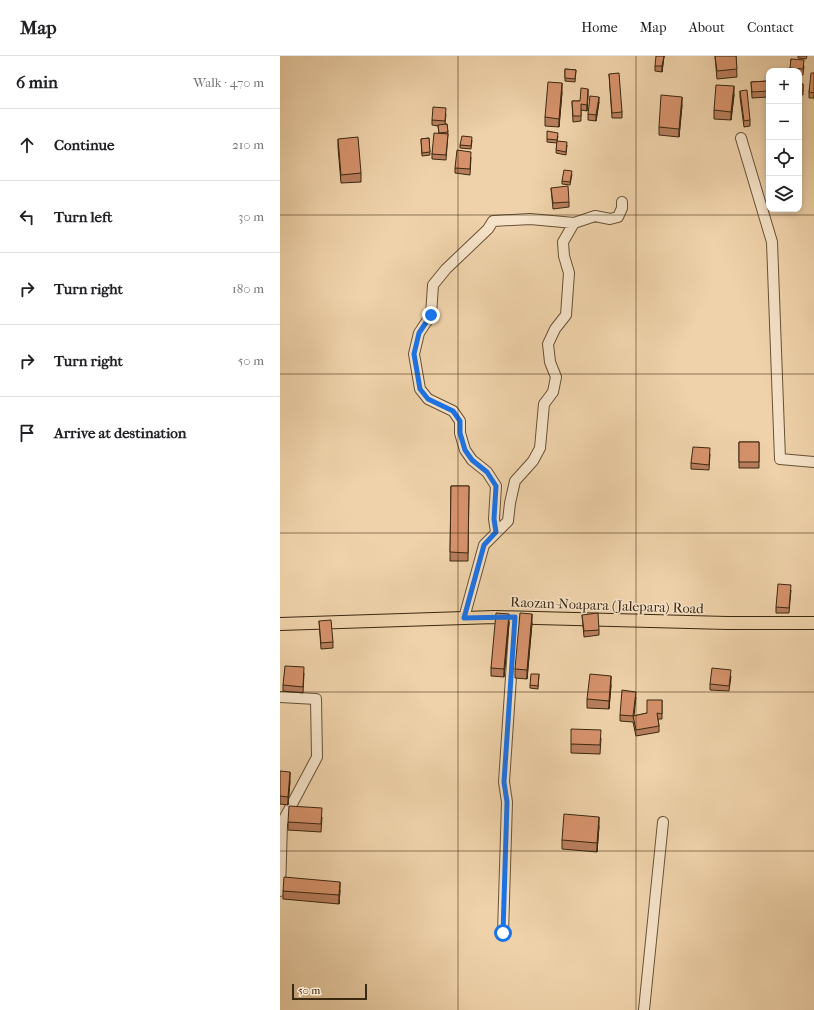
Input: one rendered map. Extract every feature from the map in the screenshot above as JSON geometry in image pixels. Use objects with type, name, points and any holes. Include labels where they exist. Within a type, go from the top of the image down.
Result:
[{"type":"main road","name":"Raozan-Noapara (Jalepara) Road","points":[[280,624],[515,617],[727,623],[814,623]]},
{"type":"street","points":[[741,138],[772,242],[780,459],[814,462]]},
{"type":"street","points":[[496,532],[494,519],[496,486],[487,472],[472,460],[465,450],[460,433],[460,421],[453,411],[428,399],[420,389],[414,354],[419,333],[431,315],[433,285],[446,269],[488,229],[493,221],[530,219],[574,223],[595,216],[610,219],[618,217],[622,208],[622,202]]},
{"type":"street","points":[[464,618],[484,545],[508,521],[515,481],[533,461],[540,448],[544,404],[553,392],[556,377],[550,362],[548,344],[555,329],[566,315],[569,273],[564,256],[563,242],[574,223]]},
{"type":"street","points":[[503,933],[507,802],[504,782],[515,617]]},
{"type":"street","points":[[280,697],[316,699],[317,757],[282,823],[280,891]]},
{"type":"street","points":[[644,1010],[664,822]]},
{"type":"building","points":[[656,56],[664,56],[662,66],[655,66]]},
{"type":"building","points":[[715,56],[736,56],[737,69],[717,71]]},
{"type":"building","points":[[791,59],[804,60],[803,69],[790,68]]},
{"type":"building","points":[[565,69],[576,70],[575,79],[565,78]]},
{"type":"building","points":[[619,73],[622,112],[612,113],[609,74]]},
{"type":"building","points":[[811,73],[814,73],[814,93],[809,92]]},
{"type":"building","points":[[766,81],[766,91],[752,92],[751,82]]},
{"type":"building","points":[[548,82],[562,83],[559,119],[545,117]]},
{"type":"building","points":[[716,85],[734,86],[731,112],[714,110]]},
{"type":"building","points":[[581,88],[588,89],[587,105],[581,104],[581,116],[573,116],[572,101],[580,101]]},
{"type":"building","points":[[747,90],[750,120],[744,121],[740,91]]},
{"type":"building","points":[[661,95],[682,97],[679,129],[659,127]]},
{"type":"building","points":[[590,96],[599,97],[596,115],[588,114]]},
{"type":"building","points":[[433,107],[446,108],[445,121],[432,120]]},
{"type":"building","points":[[447,124],[448,132],[439,133],[438,125]]},
{"type":"building","points":[[547,131],[558,133],[557,140],[547,139]]},
{"type":"building","points":[[434,133],[448,134],[446,155],[432,154]]},
{"type":"building","points":[[462,136],[472,137],[471,146],[460,145]]},
{"type":"building","points":[[358,137],[361,173],[341,175],[338,139]]},
{"type":"building","points":[[429,138],[430,152],[422,153],[421,139]]},
{"type":"building","points":[[557,141],[567,142],[566,152],[556,150]]},
{"type":"building","points":[[457,150],[471,152],[470,169],[455,168]]},
{"type":"building","points":[[564,170],[572,171],[570,182],[562,181]]},
{"type":"building","points":[[568,186],[569,202],[553,203],[551,188]]},
{"type":"building","points":[[739,442],[759,442],[759,462],[739,462]]},
{"type":"building","points":[[693,447],[710,448],[709,465],[691,463]]},
{"type":"building","points":[[451,486],[469,486],[468,553],[450,552]]},
{"type":"building","points":[[778,584],[791,585],[789,608],[776,607]]},
{"type":"building","points":[[496,613],[509,614],[504,669],[491,668]]},
{"type":"building","points":[[520,613],[532,614],[527,670],[515,669]]},
{"type":"building","points":[[598,613],[599,630],[584,631],[582,615]]},
{"type":"building","points":[[331,620],[333,642],[321,643],[319,621]]},
{"type":"building","points":[[285,666],[304,667],[303,687],[283,685]]},
{"type":"building","points":[[712,668],[731,670],[729,686],[710,684]]},
{"type":"building","points":[[531,674],[539,674],[538,686],[530,685]]},
{"type":"building","points":[[590,674],[611,676],[609,701],[587,699]]},
{"type":"building","points":[[622,690],[636,692],[633,716],[620,715]]},
{"type":"building","points":[[647,700],[662,700],[662,714],[657,713],[659,726],[636,730],[633,716],[647,713]]},
{"type":"building","points":[[571,729],[601,730],[600,745],[571,744]]},
{"type":"building","points":[[280,771],[290,772],[288,797],[280,796]]},
{"type":"building","points":[[289,806],[322,808],[321,824],[288,822]]},
{"type":"building","points":[[564,814],[599,817],[597,843],[562,840]]},
{"type":"building","points":[[284,877],[340,882],[339,895],[283,891]]},
{"type":"route","points":[[431,315],[419,333],[414,354],[420,389],[428,399],[453,411],[460,421],[460,433],[465,450],[472,460],[487,472],[496,486],[494,519],[496,532],[484,545],[464,618],[515,617],[504,782],[507,802],[503,933]]}]
